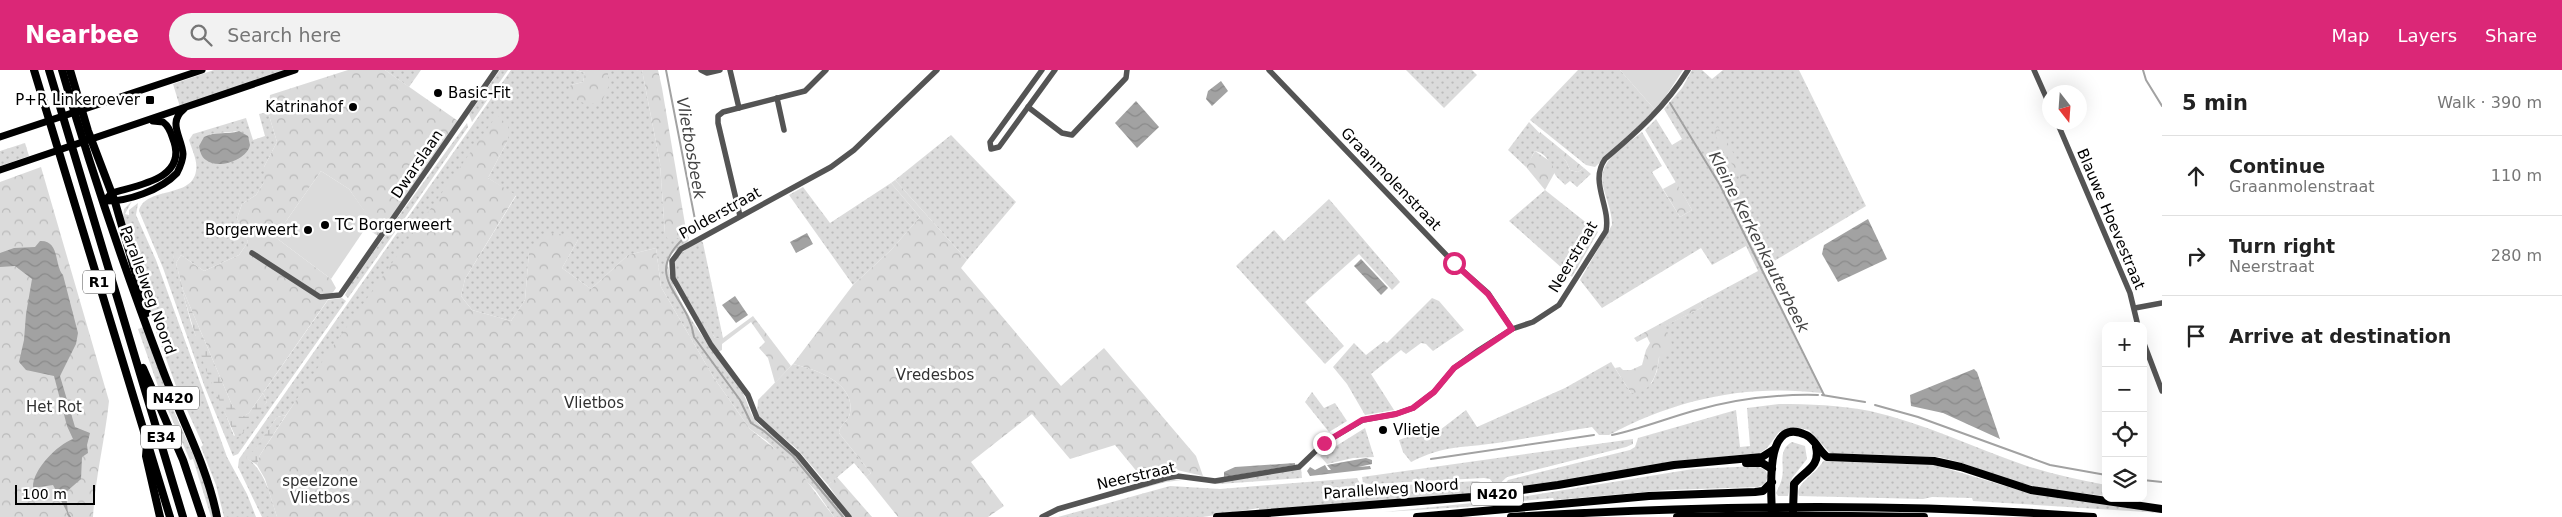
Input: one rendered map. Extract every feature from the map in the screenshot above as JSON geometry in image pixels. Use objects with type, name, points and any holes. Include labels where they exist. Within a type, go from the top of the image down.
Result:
[{"type":"highway","name":"R1","points":[[34,70],[148,442]]},
{"type":"highway","name":"R1","points":[[49,70],[136,358],[146,372],[183,460],[202,517]]},
{"type":"highway","name":"Parallelweg Noord","points":[[62,70],[113,235],[162,371],[209,485],[217,517]]},
{"type":"highway","name":"N420","points":[[70,70],[88,131],[112,193]]},
{"type":"highway","name":"Parallelweg Noord","points":[[112,193],[148,317],[212,481],[222,517]]},
{"type":"highway","name":"E34","points":[[136,358],[184,517]]},
{"type":"highway","name":"N420","points":[[1773,450],[1778,440],[1790,433],[1805,434],[1816,445]]},
{"type":"highway","points":[[148,442],[146,456],[160,517]]},
{"type":"highway","name":"E34","points":[[148,442],[170,517]]},
{"type":"highway","points":[[1793,517],[1793,493],[1798,480],[1814,466],[1818,454],[1816,445]]},
{"type":"highway","points":[[1816,445],[1827,457],[1940,462],[2031,490],[2162,509]]},
{"type":"highway","points":[[1772,517],[1773,450]]},
{"type":"highway","name":"Parallelweg Noord","points":[[1217,517],[1501,493],[1674,464],[1762,457],[1773,450]]},
{"type":"highway","name":"Parallelweg Noord","points":[[1260,517],[1492,499],[1702,466],[1762,463],[1772,469]]},
{"type":"highway","points":[[1417,517],[1648,496],[1755,492],[1763,491],[1772,482]]},
{"type":"highway","points":[[1511,517],[1716,507],[1814,506],[1946,509],[2093,517]]},
{"type":"highway","points":[[1677,517],[1765,515],[1924,517]]},
{"type":"main road","points":[[0,137],[202,70]]},
{"type":"main road","points":[[0,170],[295,70]]},
{"type":"main road","points":[[104,201],[115,202],[164,184],[178,174],[183,153],[175,126],[176,118],[183,110],[193,105]]},
{"type":"main road","points":[[104,201],[112,193],[160,177],[169,172],[176,163],[176,148],[167,126],[158,120],[143,122]]},
{"type":"street","name":"Dwarslaan","points":[[252,252],[320,297],[340,295],[496,70]]},
{"type":"street","points":[[700,70],[707,73],[720,70]]},
{"type":"street","points":[[730,70],[738,108]]},
{"type":"street","points":[[740,216],[718,123],[718,116],[723,112],[805,91],[826,70]]},
{"type":"street","name":"Polderstraat","points":[[849,517],[798,455],[757,418],[748,396],[711,345],[673,278],[672,261],[681,249],[842,159],[937,70]]},
{"type":"street","points":[[1042,70],[990,142],[992,149],[999,147],[1055,70]]},
{"type":"street","points":[[1028,108],[1065,134],[1076,132],[1126,78],[1128,70]]},
{"type":"street","name":"Graanmolenstraat","points":[[1270,70],[1454,263],[1488,294],[1512,329]]},
{"type":"street","name":"Neerstraat","points":[[1042,517],[1058,508],[1166,478],[1177,476],[1215,481],[1299,467],[1324,443],[1362,420],[1396,414],[1413,408],[1434,392],[1454,368],[1512,329],[1534,322],[1559,305],[1606,231],[1608,222],[1598,177],[1600,166],[1605,159],[1650,120],[1666,102],[1688,70]]},
{"type":"street","points":[[2034,70],[2042,88]]},
{"type":"street","points":[[777,98],[784,130]]},
{"type":"street","name":"Blauwe Hoevestraat","points":[[2060,130],[2135,308],[2137,322]]},
{"type":"street","points":[[2135,308],[2162,303]]},
{"type":"street","points":[[2147,352],[2162,391]]},
{"type":"green space","points":[[214,70],[291,70],[180,107],[173,84]]},
{"type":"green space","points":[[348,70],[385,70],[458,121],[378,236],[366,228],[371,221],[349,189],[321,171],[275,237],[331,279],[336,288],[249,413],[241,418],[232,405],[183,290],[176,263],[181,255],[204,271],[239,255],[248,242],[237,218],[242,204],[256,195],[264,182],[264,167],[277,142],[268,112],[270,95]]},
{"type":"green space","points":[[385,70],[421,70],[409,87]]},
{"type":"green space","points":[[500,70],[508,70],[472,122],[469,114]]},
{"type":"green space","points":[[511,70],[576,70],[585,73],[583,82],[571,85],[608,88],[608,70],[642,70],[660,163],[665,234],[678,238],[686,230],[689,238],[668,260],[672,282],[679,298],[698,330],[741,390],[755,420],[795,455],[818,481],[845,517],[834,517],[816,491],[767,441],[750,429],[714,378],[661,287],[656,248],[628,255],[591,289],[562,268],[578,240],[529,252],[525,300],[511,321],[472,310],[461,296],[465,279],[516,196],[488,178],[508,140],[483,136],[286,415],[277,417],[253,453],[247,458],[263,477],[277,517],[262,517],[238,467],[239,459]]},
{"type":"green space","points":[[576,70],[608,70],[608,88],[602,101],[588,105],[570,97],[567,91],[571,85],[583,82],[585,73]]},
{"type":"green space","points":[[642,70],[658,70],[686,230],[678,238],[668,240],[665,234],[660,163]]},
{"type":"green space","points":[[1406,70],[1472,70],[1477,75],[1444,108]]},
{"type":"green space","points":[[1578,70],[1620,70],[1656,111],[1595,167],[1586,165],[1530,120]]},
{"type":"green space","points":[[1620,70],[1683,70],[1656,111]]},
{"type":"green space","points":[[1692,70],[1702,70],[1712,79],[1723,70],[1799,70],[1866,206],[1761,269],[1822,393],[1766,391],[1712,397],[1660,412],[1634,422],[1609,435],[1599,435],[1592,427],[1444,450],[1411,462],[1403,452],[1399,440],[1421,432],[1427,440],[1466,410],[1477,427],[1565,388],[1611,362],[1631,393],[1652,383],[1657,371],[1664,326],[1703,307],[1700,302],[1758,271],[1746,246],[1712,265],[1701,248],[1602,308],[1580,280],[1612,225],[1603,186],[1602,177],[1604,169],[1608,161],[1620,149],[1642,132],[1662,166],[1652,172],[1680,217],[1692,210],[1645,130],[1656,119],[1672,145],[1682,139],[1664,109],[1682,88]]},
{"type":"green space","points":[[268,112],[277,142],[264,167],[264,182],[256,195],[242,204],[237,218],[248,242],[239,255],[204,271],[181,255],[173,255],[191,323],[234,436],[267,402],[263,393],[328,300],[342,298],[346,301],[238,454],[233,456],[204,385],[163,268],[139,211],[143,203],[150,198],[186,186],[193,180],[196,163],[189,140],[193,134],[246,118],[253,140],[265,136],[259,114]],"holes":[[[239,131],[219,163],[210,134]]]},
{"type":"green space","name":"Vlietbos","points":[[497,115],[508,126],[508,140],[488,178],[516,195],[465,279],[461,296],[472,310],[511,321],[525,300],[529,252],[545,234],[563,234],[578,240],[562,268],[591,289],[628,255],[656,248],[661,287],[714,378],[750,429],[794,464],[834,517],[277,517],[265,479],[257,465],[260,455],[314,373]]},
{"type":"green space","points":[[1529,122],[1566,161],[1570,170],[1578,172],[1584,168],[1591,174],[1577,187],[1570,181],[1565,185],[1556,176],[1549,161],[1535,151],[1526,167],[1508,150]]},
{"type":"green space","points":[[467,123],[468,127],[400,225],[393,224]]},
{"type":"green space","points":[[1718,127],[1747,176],[1741,179],[1712,130]]},
{"type":"green space","points":[[1540,132],[1584,168],[1578,172],[1570,170],[1566,161],[1539,136]]},
{"type":"green space","points":[[951,135],[1016,202],[967,260],[895,180]]},
{"type":"green space","points":[[25,143],[29,156],[0,166],[0,151]]},
{"type":"green space","points":[[1535,151],[1551,162],[1555,172],[1545,190],[1526,167]]},
{"type":"green space","name":"Het Rot","points":[[41,167],[109,401],[93,517],[0,517],[0,182]]},
{"type":"green space","name":"TC Borgerweert","points":[[321,171],[349,189],[371,220],[331,279],[275,237]]},
{"type":"green space","name":"Vredesbos","points":[[895,180],[967,260],[961,268],[1061,386],[1104,348],[1196,456],[1203,476],[1177,470],[1143,479],[1115,445],[1070,459],[1032,414],[971,462],[1004,506],[988,517],[898,517],[866,477],[871,473],[839,433],[850,413],[850,402],[847,393],[832,379],[793,364],[853,285],[891,250],[920,217],[891,183]]},
{"type":"green space","points":[[1676,182],[1692,210],[1680,217],[1663,189]]},
{"type":"green space","points":[[891,183],[920,217],[891,250],[853,285],[789,195],[803,187],[830,223]]},
{"type":"green space","points":[[1545,190],[1598,232],[1572,277],[1509,221]]},
{"type":"green space","points":[[1329,199],[1400,282],[1392,290],[1359,254],[1305,302],[1344,346],[1325,364],[1236,266],[1274,230],[1284,241]]},
{"type":"green space","points":[[132,201],[125,214],[129,215],[129,210],[138,203],[136,215],[156,260],[227,457],[247,494],[256,517],[224,517],[216,485],[201,447],[203,445],[176,386],[143,296],[123,218],[124,209]]},
{"type":"green space","points":[[392,226],[395,232],[348,298],[345,295],[350,285]]},
{"type":"green space","points":[[701,240],[723,338],[715,338],[700,323],[680,287],[674,270],[674,264],[682,252]]},
{"type":"green space","points":[[173,255],[181,255],[176,263],[183,290],[232,405],[242,417],[249,413],[263,393],[267,402],[240,436],[236,438],[205,368],[174,263]]},
{"type":"green space","points":[[1432,298],[1439,301],[1464,330],[1433,351],[1426,344],[1421,343],[1406,354],[1401,350],[1371,374],[1394,410],[1365,415],[1347,384],[1333,367],[1354,343],[1366,355],[1384,341],[1387,343]]},
{"type":"green space","points":[[1700,302],[1703,307],[1665,326],[1674,349],[1659,357],[1655,377],[1648,387],[1631,393],[1615,368],[1620,367],[1623,370],[1631,370],[1642,365],[1650,343],[1647,337],[1637,342],[1634,338]]},
{"type":"green space","points":[[753,316],[791,366],[775,383],[768,358],[759,348],[765,342],[751,322],[722,344],[722,350],[718,352],[701,326],[706,322],[715,338],[723,338]]},
{"type":"green space","points":[[144,327],[170,402],[203,477],[215,517],[211,517],[193,459],[190,460],[160,392],[138,329]]},
{"type":"green space","points":[[793,364],[832,379],[847,393],[850,402],[850,413],[839,433],[871,473],[866,477],[854,463],[828,485],[798,450],[757,415],[758,400]]},
{"type":"green space","points":[[1312,392],[1324,408],[1335,403],[1347,421],[1329,432],[1305,402]]},
{"type":"green space","points":[[1779,404],[1847,407],[1870,411],[1929,429],[2034,468],[2102,484],[2102,496],[2045,489],[2012,481],[1939,457],[1830,453],[1809,430],[1794,427],[1779,432],[1767,448],[1760,453],[1689,460],[1499,491],[1508,480],[1630,450],[1635,447],[1638,438],[1736,410],[1740,447],[1750,446],[1747,408]]},
{"type":"green space","points":[[286,415],[260,455],[257,465],[246,458],[251,451],[253,452],[277,417]]},
{"type":"green space","points":[[1365,428],[1374,457],[1353,458],[1327,464],[1320,456]]},
{"type":"green space","points":[[1633,439],[1633,444],[1626,447],[1507,477],[1496,487],[1490,479],[1484,478],[1370,484],[1363,483],[1362,477]]},
{"type":"green space","points":[[1792,442],[1805,446],[1807,459],[1792,478],[1788,496],[1778,496],[1776,493],[1783,473],[1783,454],[1787,445]]},
{"type":"green space","points":[[1823,461],[1935,465],[2022,491],[2162,511],[2162,513],[1973,501],[1972,498],[1932,497],[1923,499],[1799,496],[1800,487]]},
{"type":"green space","points":[[1757,466],[1765,470],[1768,476],[1765,484],[1758,487],[1668,490],[1554,500],[1553,498],[1520,501],[1511,504],[1384,512],[1502,500],[1693,469]]},
{"type":"green space","points":[[1301,468],[1302,478],[1219,484],[1182,480],[1166,482],[1050,513],[1173,479],[1210,483]]},
{"type":"green space","points":[[837,477],[872,517],[851,517],[828,485]]},
{"type":"green space","points":[[1357,478],[1361,485],[1369,487],[1477,481],[1488,484],[1494,492],[1440,498],[1259,510],[1259,508],[1203,517],[1058,517],[1170,486],[1220,489]]},
{"type":"water","points":[[1221,81],[1228,91],[1212,106],[1206,99],[1208,91]]},
{"type":"water","points":[[1136,101],[1159,127],[1137,148],[1115,123]]},
{"type":"water","points":[[239,131],[248,136],[250,145],[244,155],[238,159],[218,164],[211,163],[201,154],[199,146],[204,137],[212,134]]},
{"type":"water","points":[[1868,219],[1887,259],[1838,282],[1822,254],[1824,245]]},
{"type":"water","points":[[807,233],[813,244],[796,253],[790,242]]},
{"type":"water","points":[[40,241],[51,244],[54,249],[60,271],[63,275],[78,333],[76,344],[60,376],[75,427],[90,433],[87,445],[88,453],[82,457],[81,479],[66,492],[68,514],[53,485],[33,488],[41,466],[53,452],[73,439],[67,426],[54,376],[26,370],[19,362],[24,340],[32,279],[15,266],[0,267],[0,253],[14,248],[35,247]]},
{"type":"water","points":[[1361,259],[1388,288],[1381,295],[1354,266]]},
{"type":"water","points":[[735,296],[748,315],[736,323],[722,305]]},
{"type":"water","points":[[1974,369],[1977,372],[2000,439],[1943,413],[1911,406],[1910,395]]},
{"type":"water","points":[[1366,458],[1372,460],[1372,464],[1358,467],[1370,466],[1371,469],[1310,476],[1307,471],[1310,467],[1315,470],[1325,465],[1328,470],[1331,470],[1327,465]]},
{"type":"water","points":[[1295,463],[1295,465],[1224,477],[1224,472],[1235,467]]},
{"type":"waterway","name":"Vlietbosbeek","points":[[666,70],[697,230],[695,230]]},
{"type":"waterway","points":[[2143,70],[2146,80],[2162,106]]},
{"type":"waterway","name":"Kleine Kerkenkauterbeek","points":[[1670,103],[1720,185],[1824,395]]},
{"type":"waterway","name":"Vlietbosbeek","points":[[684,238],[672,252],[667,264],[667,276],[690,322],[694,337],[740,400],[751,423],[764,431],[793,456],[843,517]]},
{"type":"waterway","points":[[1612,435],[1693,411],[1739,400],[1771,396],[1818,395]]},
{"type":"waterway","points":[[1822,395],[1865,402]]},
{"type":"waterway","points":[[1875,405],[1918,417],[2050,465],[2102,474]]},
{"type":"waterway","points":[[1431,459],[1594,435]]},
{"type":"waterway","points":[[2147,480],[2162,482]]},
{"type":"place","name":"Basic-Fit","points":[[438,93]]},
{"type":"place","name":"P+R Linkeroever","points":[[150,100]]},
{"type":"place","name":"Katrinahof","points":[[353,107]]},
{"type":"place","name":"TC Borgerweert","points":[[325,225]]},
{"type":"place","name":"Borgerweert","points":[[308,230]]},
{"type":"place","name":"Vlietje","points":[[1383,430]]},
{"type":"route","points":[[1324,443],[1362,420],[1396,414],[1413,408],[1434,392],[1454,368],[1512,329],[1500,310],[1475,279],[1454,263]]},
{"type":"park label","name":"speelzone Vlietbos","points":[[320,490]]}]
